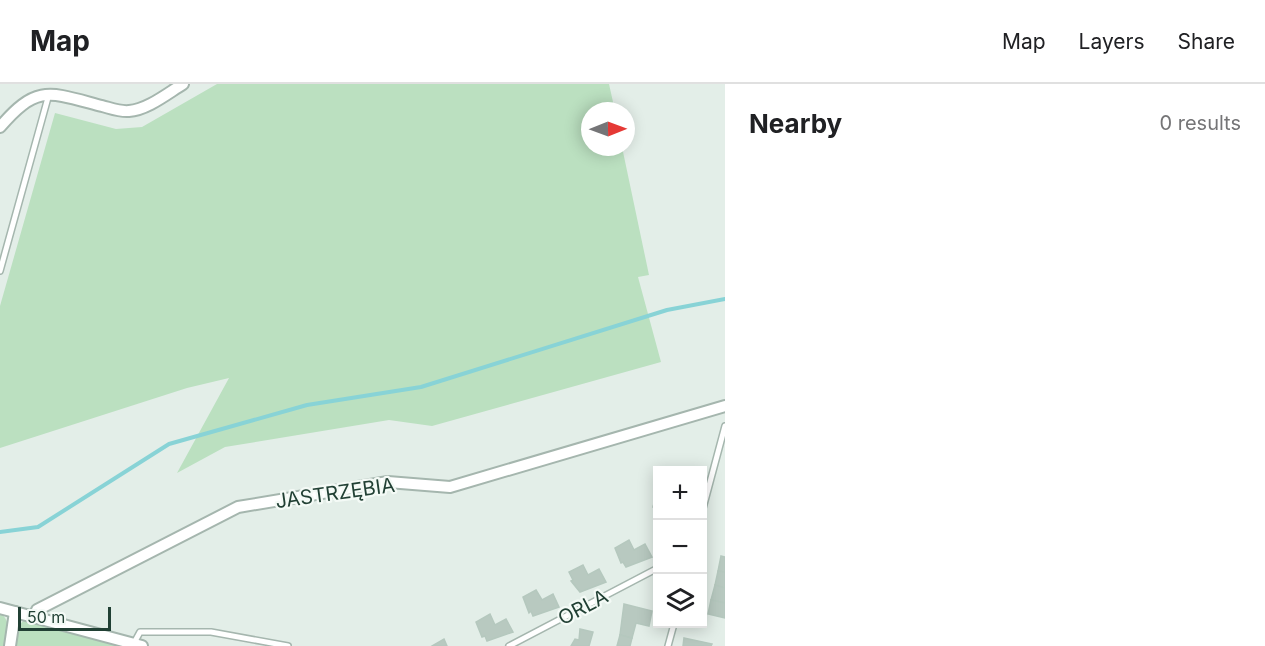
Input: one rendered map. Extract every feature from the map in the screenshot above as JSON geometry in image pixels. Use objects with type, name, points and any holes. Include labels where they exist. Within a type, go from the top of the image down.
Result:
[{"type":"street","points":[[0,127],[18,103],[34,95],[50,92],[130,111],[146,106],[183,84]]},
{"type":"street","name":"JASTRZĘBIA","points":[[35,615],[37,609],[238,507],[388,482],[450,487],[725,406]]},
{"type":"street","points":[[0,608],[35,615],[138,645]]},
{"type":"street","points":[[10,646],[15,612]]},
{"type":"lane","points":[[0,271],[50,92]]},
{"type":"lane","points":[[707,493],[725,426]]},
{"type":"lane","name":"ORLA","points":[[508,646],[653,570]]},
{"type":"lane","points":[[668,646],[673,628]]},
{"type":"lane","points":[[138,645],[140,632],[177,631],[211,632],[288,646]]},
{"type":"green space","points":[[217,84],[609,84],[613,102],[581,102],[581,156],[624,156],[649,275],[638,277],[661,362],[432,426],[389,420],[225,447],[177,473],[229,378],[187,388],[0,448],[0,306],[55,113],[116,129],[142,127]]},
{"type":"green space","points":[[0,613],[7,624],[5,646],[0,646]]},
{"type":"green space","points":[[23,621],[31,621],[126,646],[14,646],[17,628]]},
{"type":"building","points":[[629,540],[634,550],[645,544],[652,557],[626,567],[623,562],[621,563],[615,548]]},
{"type":"building","points":[[721,556],[725,557],[725,572],[718,571]]},
{"type":"building","points":[[583,565],[588,575],[599,569],[606,582],[580,592],[571,581],[573,580],[569,572]]},
{"type":"building","points":[[718,571],[725,572],[725,588],[715,585]]},
{"type":"building","points":[[715,585],[725,588],[725,603],[711,600]]},
{"type":"building","points":[[536,590],[542,600],[553,594],[559,607],[533,616],[531,611],[529,613],[523,597]]},
{"type":"building","points":[[711,600],[725,603],[725,618],[708,614]]},
{"type":"building","points":[[624,604],[652,611],[649,626],[636,623],[632,638],[620,635]]},
{"type":"building","points":[[490,614],[495,625],[506,619],[513,632],[487,641],[485,636],[482,637],[476,622]]},
{"type":"building","points":[[580,629],[593,632],[589,646],[571,646],[575,639],[579,640]]},
{"type":"building","points":[[620,635],[632,638],[630,646],[617,646]]},
{"type":"building","points":[[684,638],[712,644],[711,646],[683,646]]},
{"type":"building","points":[[444,639],[447,646],[432,646]]},
{"type":"waterway","points":[[0,532],[38,527],[169,444],[307,405],[421,387],[667,310],[725,299]]}]
